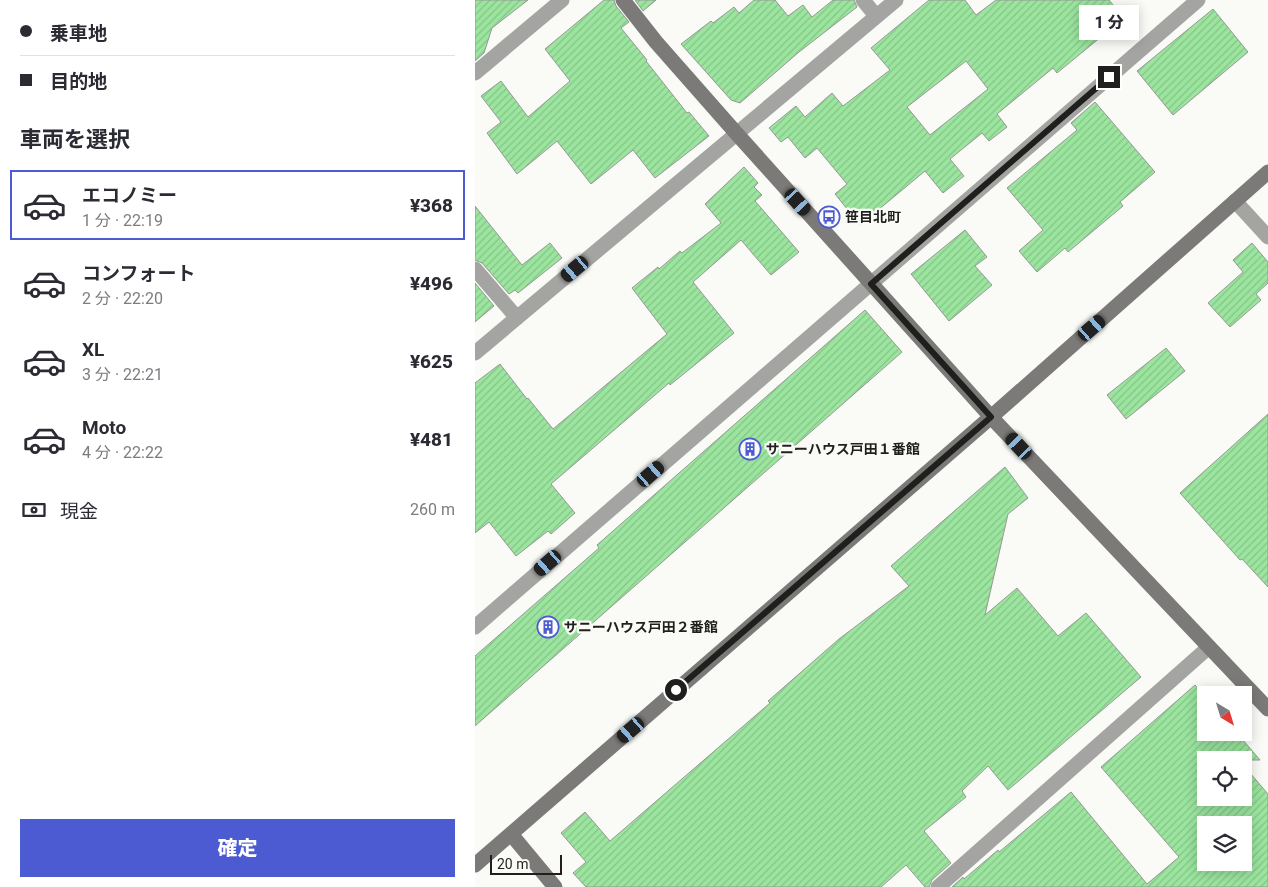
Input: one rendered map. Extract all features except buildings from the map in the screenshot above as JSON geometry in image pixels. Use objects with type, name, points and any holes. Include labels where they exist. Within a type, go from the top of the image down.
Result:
[{"type":"street","points":[[475,73],[561,0]]},
{"type":"street","points":[[623,0],[656,42],[737,134],[991,417],[1268,709]]},
{"type":"street","points":[[863,0],[876,16]]},
{"type":"street","points":[[475,353],[895,0]]},
{"type":"street","points":[[475,627],[1198,0]]},
{"type":"street","points":[[475,865],[991,417],[1268,172]]},
{"type":"street","points":[[1235,202],[1268,237]]},
{"type":"street","points":[[475,269],[517,318]]},
{"type":"street","points":[[938,887],[1209,647]]},
{"type":"street","points":[[511,834],[555,887]]},
{"type":"place","name":"笹目北町","points":[[829,217]]},
{"type":"place","name":"サニーハウス戸田１番館","points":[[750,449]]},
{"type":"place","name":"サニーハウス戸田２番館","points":[[548,627]]},
{"type":"route","points":[[676,690],[991,417],[871,284],[1109,77]]}]
